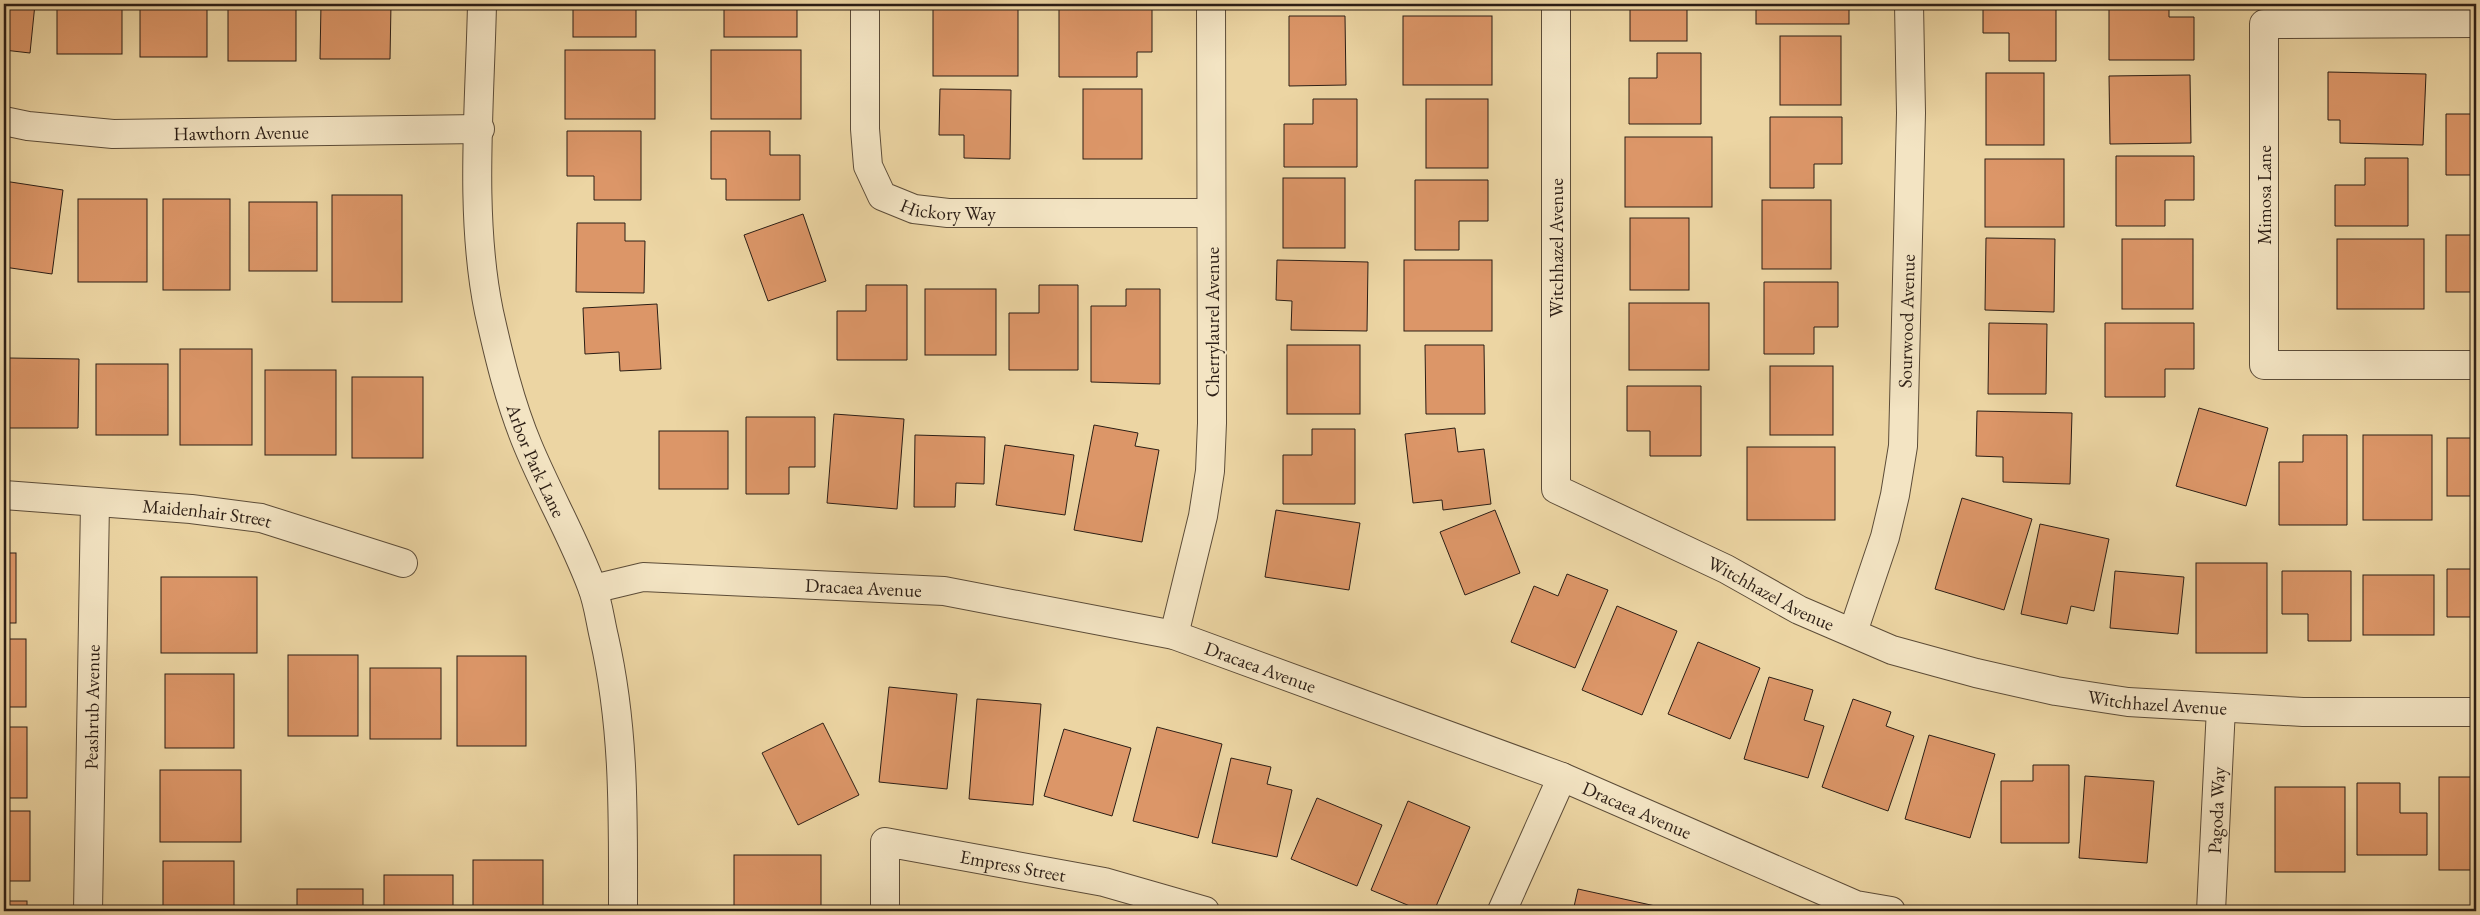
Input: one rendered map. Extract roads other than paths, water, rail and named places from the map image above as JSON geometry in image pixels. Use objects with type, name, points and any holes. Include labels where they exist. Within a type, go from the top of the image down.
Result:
[{"type":"street","name":"Arbor Park Lane","points":[[482,4],[478,199],[481,260],[488,308],[504,378],[528,446],[593,588],[617,704],[623,780],[623,911]]},
{"type":"street","name":"Hickory Way","points":[[865,4],[865,130],[868,166],[882,196],[914,209],[948,213],[1211,213]]},
{"type":"street","name":"Cherrylaurel Avenue","points":[[1174,635],[1203,516],[1210,471],[1211,4]]},
{"type":"street","name":"Witchhazel Avenue","points":[[1556,4],[1556,489],[1726,569],[1799,610],[1892,650],[1976,673],[2056,691],[2128,702],[2303,712],[2476,712]]},
{"type":"street","name":"Sourwood Avenue","points":[[1853,632],[1885,537],[1895,495],[1903,446],[1911,113],[1909,4]]},
{"type":"street","name":"Mimosa Lane","points":[[2476,23],[2264,24],[2264,365],[2476,365]]},
{"type":"street","name":"Hawthorn Avenue","points":[[4,121],[28,126],[113,134],[480,130]]},
{"type":"street","name":"Maidenhair Street","points":[[4,495],[191,509],[261,518],[403,563]]},
{"type":"street","name":"Peashrub Avenue","points":[[88,911],[95,503]]},
{"type":"street","name":"Dracaea Avenue","points":[[593,588],[643,577],[944,591],[1174,635],[1562,777],[1856,905],[1891,911]]},
{"type":"street","name":"Pagoda Way","points":[[2210,911],[2221,708]]},
{"type":"street","points":[[1502,911],[1562,777]]},
{"type":"street","name":"Empress Street","points":[[885,911],[885,842],[1104,882],[1205,911]]}]
